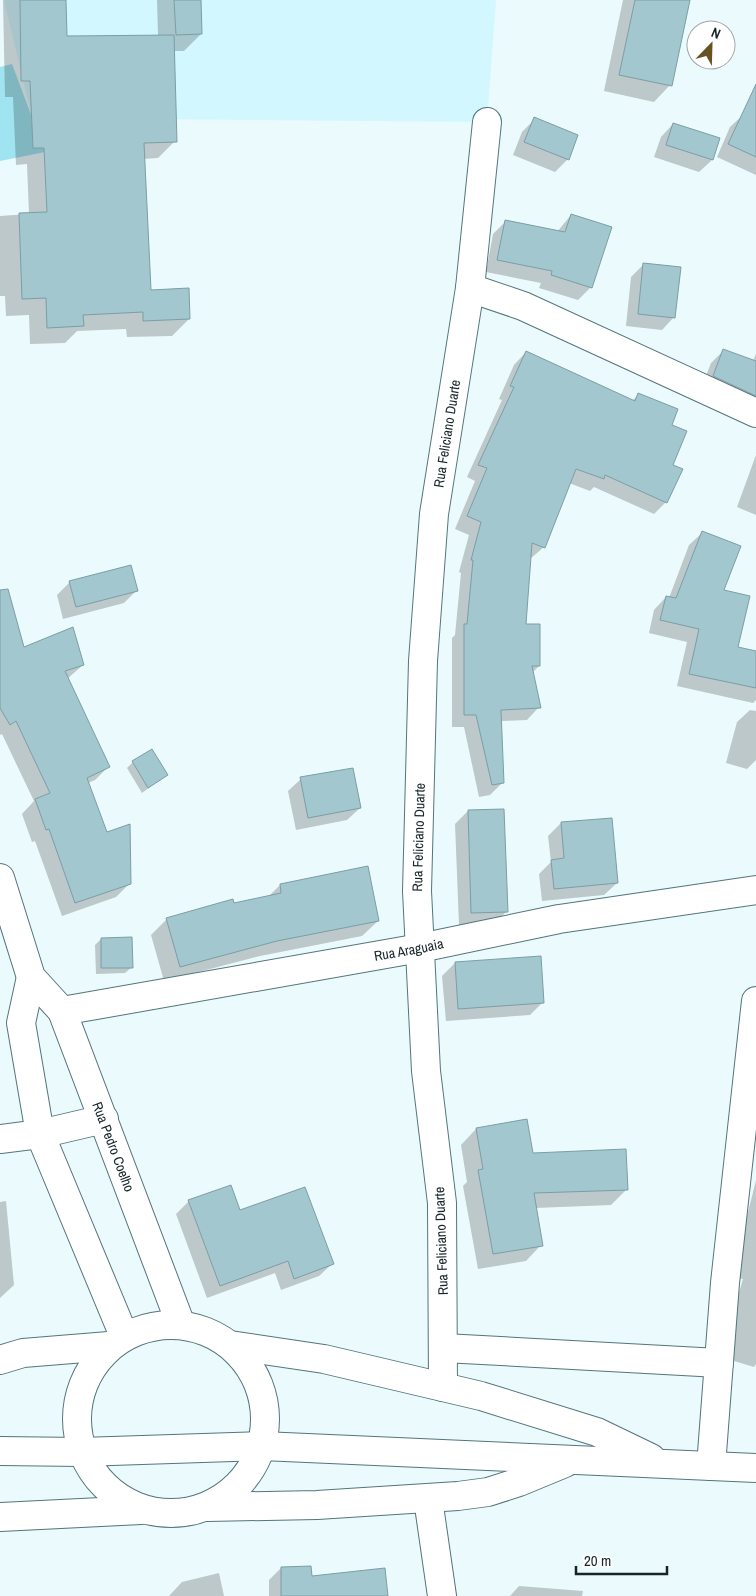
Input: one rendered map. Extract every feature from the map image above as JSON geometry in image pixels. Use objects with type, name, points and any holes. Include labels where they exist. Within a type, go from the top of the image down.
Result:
[{"type":"street","name":"Rua Feliciano Duarte","points":[[443,1387],[442,1203],[426,1071],[417,891],[421,718],[434,514],[470,288],[487,122]]},
{"type":"street","points":[[470,288],[523,306],[756,413]]},
{"type":"street","name":"Rua Pedro Coelho","points":[[0,878],[31,977],[62,1010],[181,1325]]},
{"type":"street","name":"Rua Araguaia","points":[[62,1010],[420,948],[559,919],[756,890]]},
{"type":"street","name":"Rua Pedro Coelho","points":[[31,977],[21,1023],[40,1134],[117,1341]]},
{"type":"street","points":[[710,1466],[725,1283],[756,1001]]},
{"type":"street","points":[[0,1139],[40,1134],[104,1119]]},
{"type":"street","points":[[8,1355],[117,1341],[142,1328],[181,1325],[200,1329],[230,1345],[324,1359],[443,1387],[565,1421],[597,1432],[662,1463]]},
{"type":"street","points":[[117,1341],[85,1377],[75,1414],[81,1452],[96,1477],[117,1498],[144,1510]]},
{"type":"street","points":[[208,1507],[226,1497],[242,1482],[254,1466],[262,1446],[265,1409],[254,1373],[230,1345]]},
{"type":"street","points":[[444,1348],[719,1364]]},
{"type":"street","points":[[0,1451],[81,1452],[262,1446],[756,1468]]},
{"type":"street","points":[[0,1518],[78,1512],[144,1510],[176,1514],[208,1507],[317,1505],[428,1499],[488,1492],[572,1461]]},
{"type":"street","points":[[0,1498],[78,1512]]},
{"type":"street","points":[[428,1499],[442,1596]]},
{"type":"shaded area","points":[[4,0],[496,0],[487,122],[32,118]]},
{"type":"shaded area","points":[[12,64],[45,152],[0,161],[0,67]]},
{"type":"building","points":[[20,0],[66,0],[67,36],[174,35],[177,142],[144,143],[151,290],[189,288],[190,319],[143,321],[143,312],[83,315],[84,326],[47,328],[46,298],[22,299],[19,213],[47,212],[44,148],[33,148],[30,81],[21,81]]},
{"type":"building","points":[[174,0],[201,0],[202,34],[176,35]]},
{"type":"building","points":[[635,0],[690,0],[672,86],[619,75]]},
{"type":"building","points":[[756,84],[756,157],[728,144]]},
{"type":"building","points":[[534,117],[578,135],[569,160],[524,142]]},
{"type":"building","points":[[673,123],[720,138],[713,160],[666,145]]},
{"type":"building","points":[[571,214],[612,227],[592,288],[551,275],[552,271],[497,260],[505,220],[565,232]]},
{"type":"building","points":[[643,263],[681,267],[675,318],[638,314]]},
{"type":"building","points":[[723,349],[756,361],[756,396],[713,376]]},
{"type":"building","points":[[526,351],[635,401],[638,393],[678,409],[672,425],[687,431],[673,465],[683,469],[667,503],[605,475],[604,479],[576,469],[545,548],[532,543],[526,624],[540,624],[540,666],[532,666],[541,708],[501,710],[504,783],[492,785],[476,715],[464,715],[464,624],[467,624],[473,560],[471,560],[481,522],[467,516],[487,468],[478,465],[514,387],[510,386]]},
{"type":"building","points":[[702,531],[741,546],[724,590],[750,596],[738,647],[756,651],[756,688],[689,674],[699,629],[660,620],[666,596],[676,598]]},
{"type":"building","points":[[131,565],[138,591],[76,607],[69,581]]},
{"type":"building","points":[[8,589],[24,647],[73,627],[84,665],[65,671],[110,767],[87,778],[107,832],[130,824],[131,884],[75,903],[49,829],[46,830],[35,799],[50,793],[16,721],[10,725],[0,708],[0,590]]},
{"type":"building","points":[[152,749],[168,775],[148,788],[132,761]]},
{"type":"building","points":[[353,768],[361,808],[308,818],[300,777]]},
{"type":"building","points":[[504,809],[508,912],[471,913],[468,810]]},
{"type":"building","points":[[612,818],[618,883],[554,889],[551,860],[564,858],[561,822]]},
{"type":"building","points":[[368,866],[379,921],[277,941],[180,967],[166,918],[233,899],[234,903],[281,893],[280,884]]},
{"type":"building","points":[[132,937],[133,968],[101,968],[101,938]]},
{"type":"building","points":[[541,956],[544,1003],[458,1009],[455,962]]},
{"type":"building","points":[[527,1119],[533,1153],[626,1149],[628,1190],[534,1193],[543,1246],[493,1254],[478,1170],[483,1169],[476,1128]]},
{"type":"building","points":[[231,1185],[240,1210],[305,1187],[334,1264],[294,1279],[288,1261],[220,1286],[188,1200]]},
{"type":"building","points":[[311,1566],[312,1576],[385,1568],[388,1596],[281,1596],[281,1567]]}]
